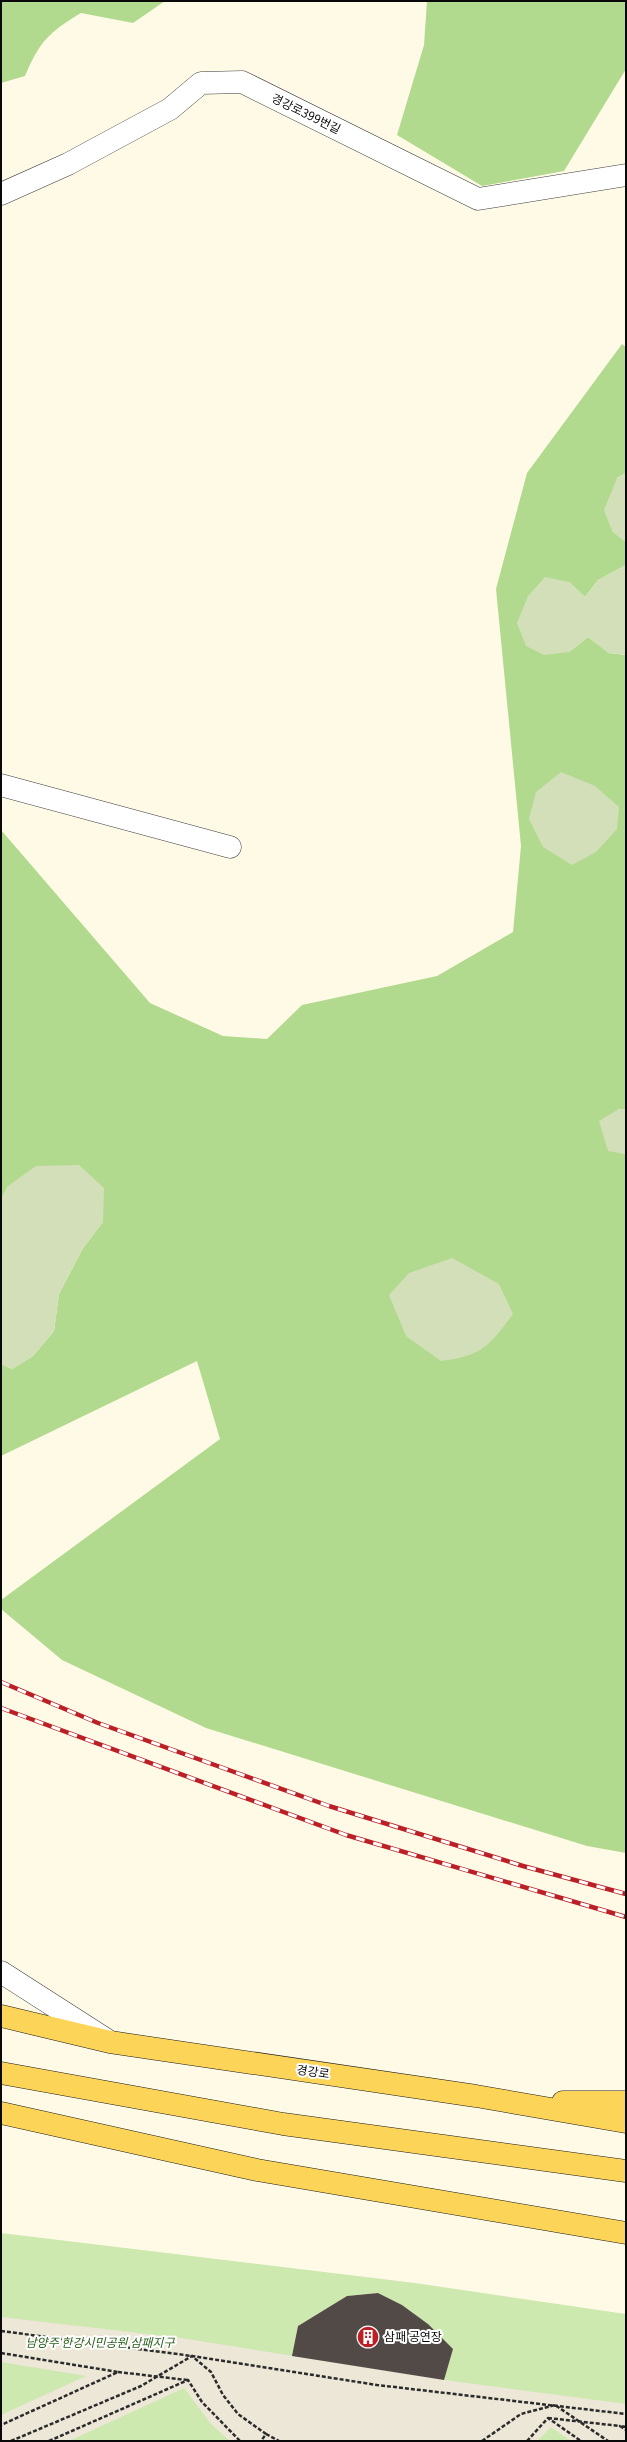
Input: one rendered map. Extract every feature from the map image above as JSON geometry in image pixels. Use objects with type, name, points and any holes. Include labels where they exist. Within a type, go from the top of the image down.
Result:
[{"type":"main road","name":"경강로","points":[[1,2016],[110,2042],[524,2104],[626,2122]]},
{"type":"main road","points":[[1,2073],[283,2124],[626,2171]]},
{"type":"main road","points":[[524,2104],[594,2101],[626,2102]]},
{"type":"main road","points":[[1,2113],[257,2170],[626,2233]]},
{"type":"street","name":"경강로399번길","points":[[1,194],[68,164],[170,109],[201,83],[242,82],[478,199],[626,175]]},
{"type":"street","points":[[1,785],[230,847]]},
{"type":"street","points":[[1,1972],[110,2042]]},
{"type":"path","points":[[1,2331],[192,2356],[378,2385],[626,2414]]},
{"type":"path","points":[[1,2353],[118,2372],[188,2380],[202,2402],[240,2441]]},
{"type":"path","points":[[11,2441],[141,2386],[192,2356]]},
{"type":"path","points":[[192,2356],[211,2372],[223,2395],[238,2414],[266,2434],[279,2441]]},
{"type":"path","points":[[1,2425],[118,2372]]},
{"type":"path","points":[[49,2441],[188,2380]]},
{"type":"path","points":[[482,2441],[521,2414],[555,2405],[608,2441]]},
{"type":"path","points":[[548,2418],[626,2426]]},
{"type":"path","points":[[526,2441],[548,2418]]},
{"type":"path","points":[[548,2418],[581,2441]]},
{"type":"path","points":[[620,2426],[626,2430]]},
{"type":"path","points":[[261,2441],[266,2434]]},
{"type":"green space","points":[[1,1],[165,1],[133,23],[81,13],[60,26],[46,39],[35,54],[25,76],[1,83]]},
{"type":"green space","points":[[427,1],[626,1],[626,69],[564,171],[482,186],[397,135],[424,45]]},
{"type":"green space","points":[[622,344],[626,347],[626,473],[617,478],[612,531],[626,542],[626,565],[598,580],[585,597],[569,582],[569,652],[588,637],[609,653],[626,655],[626,1109],[618,1109],[608,1150],[626,1154],[626,1853],[587,1846],[206,1728],[62,1660],[1,1609],[1,1600],[220,1439],[197,1361],[1,1456],[1,1364],[12,1369],[33,1356],[54,1331],[59,1294],[83,1248],[103,1222],[8,1186],[1,1200],[1,830],[150,1003],[223,1036],[267,1039],[302,1005],[437,976],[513,932],[521,846],[496,589],[527,473]]},
{"type":"green space","points":[[626,473],[626,542],[612,531],[604,510],[617,478]]},
{"type":"green space","points":[[626,565],[626,655],[609,653],[588,637],[569,652],[544,655],[526,646],[517,623],[528,596],[545,577],[569,582],[585,597],[598,580]]},
{"type":"green space","points":[[561,772],[595,786],[619,807],[617,829],[596,852],[572,865],[543,847],[529,819],[536,792]]},
{"type":"green space","points":[[619,1109],[626,1109],[626,1154],[608,1151],[599,1121]]},
{"type":"green space","points":[[79,1165],[104,1188],[103,1222],[83,1248],[59,1294],[54,1331],[33,1356],[12,1369],[1,1364],[1,1200],[8,1186],[36,1166]]},
{"type":"green space","points":[[452,1258],[499,1284],[513,1314],[490,1342],[483,1348],[466,1356],[441,1361],[406,1336],[389,1295],[409,1273]]},
{"type":"green space","name":"남양주 한강시민공원 삼패지구","points":[[1,2233],[415,2283],[626,2314],[626,2441],[1,2441]],"holes":[[[378,2293],[402,2305],[428,2324],[444,2380],[293,2356],[298,2326],[347,2296]]]},
{"type":"shaded area","name":"남양주 한강시민공원 삼패지구","points":[[1,2317],[181,2338],[444,2380],[626,2404],[626,2441],[571,2441],[551,2427],[537,2441],[230,2441],[211,2424],[184,2388],[69,2441],[1,2441],[1,2415],[86,2376],[1,2362]]},
{"type":"building","name":"삼패 공연장","points":[[378,2293],[402,2305],[428,2324],[453,2349],[444,2380],[292,2356],[298,2326],[347,2296]]},
{"type":"railway","points":[[1,1682],[98,1723],[329,1806],[523,1866],[626,1894]]},
{"type":"railway","points":[[1,1708],[346,1835],[626,1917]]},
{"type":"place","name":"삼패 공연장","points":[[368,2337]]}]
